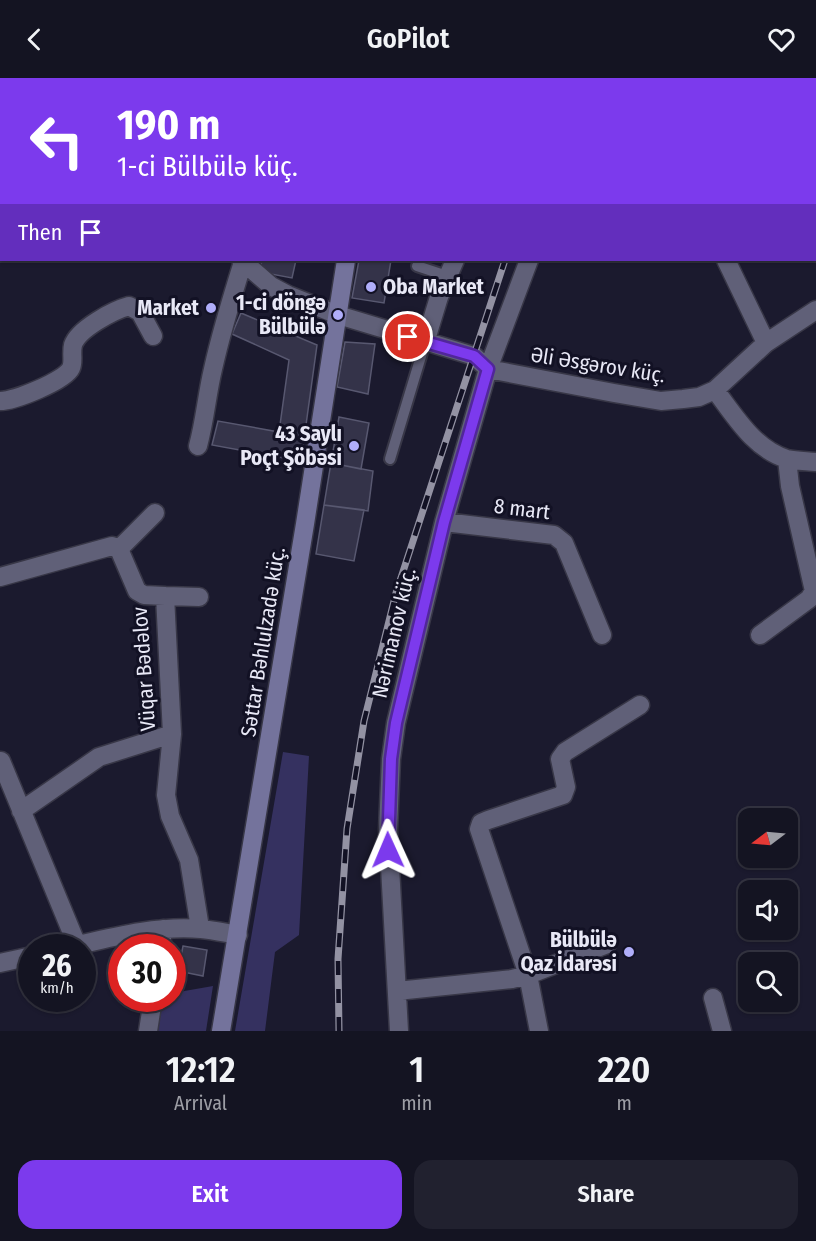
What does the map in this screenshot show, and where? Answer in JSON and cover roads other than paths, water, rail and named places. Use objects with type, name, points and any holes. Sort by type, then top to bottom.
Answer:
[{"type":"main road","name":"Səttar Bəhlulzadə küç.","points":[[221,1031],[346,261]]},
{"type":"street","points":[[198,446],[205,421],[212,372],[242,261],[271,286],[338,315],[474,356],[488,369]]},
{"type":"street","name":"Nərimanov küç.","points":[[399,1031],[388,830],[391,759],[396,723],[444,522],[488,369],[529,261]]},
{"type":"street","points":[[726,261],[766,343]]},
{"type":"street","points":[[425,343],[438,297],[451,268]]},
{"type":"street","points":[[0,400],[19,398],[65,375],[72,367],[73,343],[82,333],[116,309],[129,306],[140,312],[153,336]]},
{"type":"street","name":"Əli Əsgərov küç.","points":[[488,369],[661,400],[699,396],[715,390],[766,343],[816,310]]},
{"type":"street","points":[[715,390],[755,441],[769,451],[788,459],[816,462]]},
{"type":"street","points":[[759,635],[809,599],[814,591],[790,486],[788,459]]},
{"type":"street","points":[[0,577],[103,547],[112,546],[119,549],[155,513]]},
{"type":"street","name":"8 mart","points":[[444,522],[554,535],[560,538],[602,635]]},
{"type":"street","name":"Vüqar Bədəlov","points":[[119,549],[137,591],[144,596],[165,596],[172,734],[166,795],[170,816],[189,860],[200,928]]},
{"type":"street","points":[[165,596],[200,597]]},
{"type":"street","points":[[539,1031],[528,975],[479,829],[481,823],[563,795],[566,787],[560,759],[565,752],[640,705]]},
{"type":"street","points":[[21,811],[99,757],[172,734]]},
{"type":"street","points":[[1,761],[66,934]]},
{"type":"street","points":[[96,940],[117,935],[164,929],[200,928],[238,935]]},
{"type":"street","points":[[163,934],[164,929]]},
{"type":"street","points":[[397,990],[504,981],[528,975],[606,944]]},
{"type":"street","points":[[0,963],[18,959]]},
{"type":"street","points":[[713,998],[722,1031]]},
{"type":"street","points":[[148,1031],[151,1012]]},
{"type":"lane","points":[[417,266],[451,268]]},
{"type":"lane","points":[[390,459],[425,343]]},
{"type":"railway","points":[[339,1031],[338,959],[347,829],[364,721],[396,593],[505,261]]},
{"type":"place","name":"Oba Market","points":[[371,287]]},
{"type":"place","name":"Market","points":[[211,308]]},
{"type":"place","name":"1-ci döngə Bülbülə","points":[[338,315]]},
{"type":"place","name":"43 Saylı Poçt Şöbəsi","points":[[354,446]]},
{"type":"place","name":"Bülbülə Qaz İdarəsi","points":[[629,952]]}]
